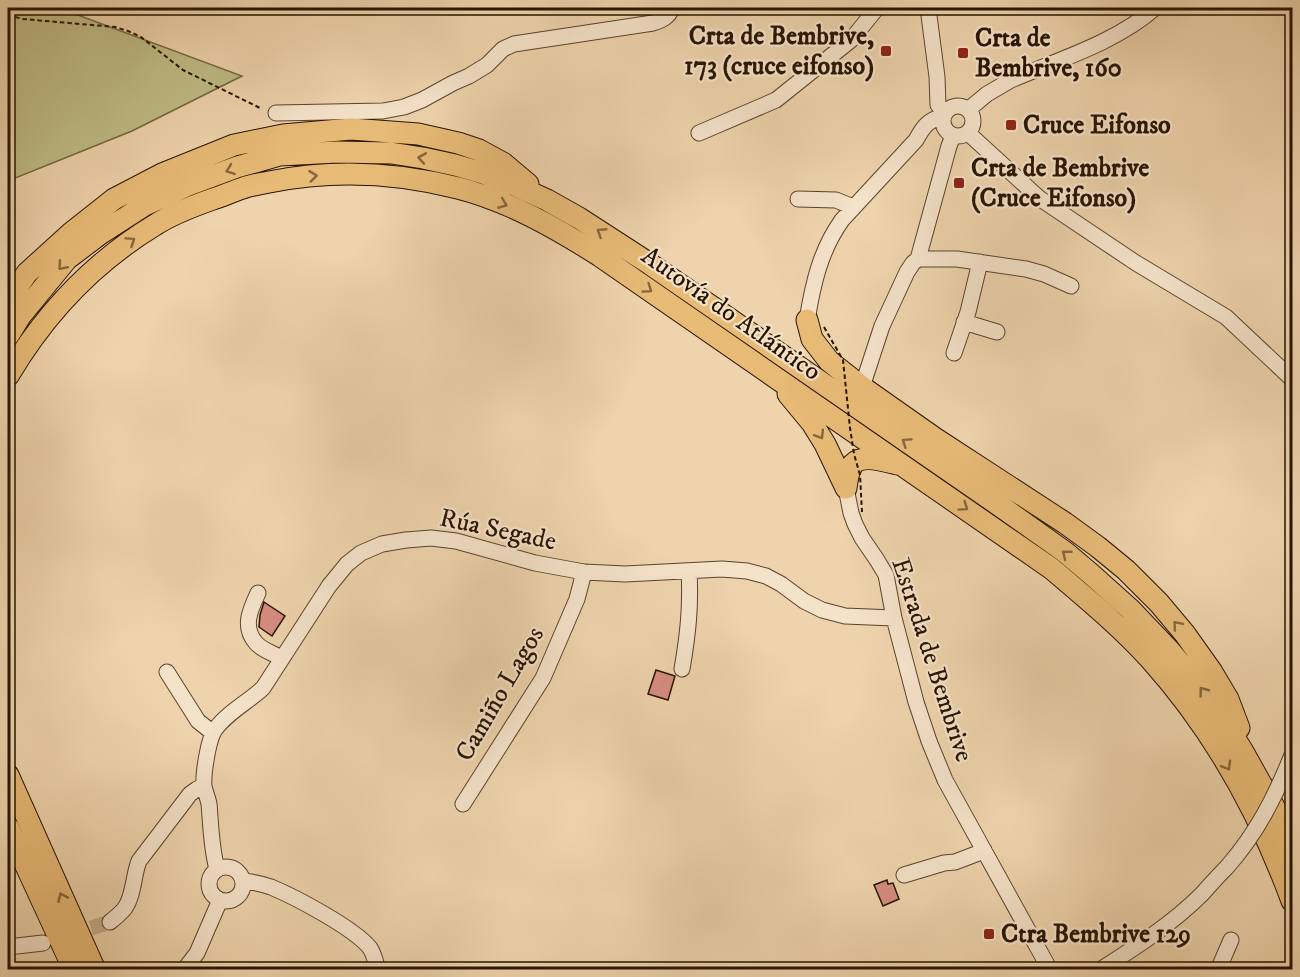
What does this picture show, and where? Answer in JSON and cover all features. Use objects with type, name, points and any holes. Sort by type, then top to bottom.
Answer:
[{"type":"highway","points":[[8,300],[27,273],[71,233],[114,199],[162,174],[234,145],[283,135],[351,129],[418,134],[458,143],[479,150],[503,163],[547,200]]},
{"type":"highway","name":"Autovía do Atlántico","points":[[8,336],[21,315],[67,260],[100,234],[145,205],[186,186],[237,167],[280,155],[391,153],[423,158],[483,173],[514,185],[579,218],[650,264],[1065,552],[1130,609],[1200,687],[1242,750],[1278,814],[1293,852]]},
{"type":"highway","name":"Autovía do Atlántico","points":[[8,376],[44,325],[82,280],[115,252],[156,224],[244,188],[286,179],[336,173],[387,175],[459,188],[510,206],[553,227],[600,256],[770,373],[1052,569],[1113,622],[1150,659],[1188,706],[1225,760],[1260,824],[1293,901]]},
{"type":"highway","points":[[815,324],[812,339],[829,361],[936,440],[1065,523],[1126,570],[1185,634],[1212,672],[1228,699],[1238,723],[1242,750]]},
{"type":"highway","points":[[770,373],[812,423],[846,488]]},
{"type":"highway","points":[[846,488],[849,473],[858,460],[881,460],[906,467]]},
{"type":"highway","points":[[8,775],[95,969]]},
{"type":"highway","points":[[8,827],[74,969]]},
{"type":"highway","points":[[8,844],[13,865],[60,969]]},
{"type":"highway","points":[[74,923],[111,969]]},
{"type":"street","points":[[276,113],[384,111],[404,107],[469,76],[487,65],[503,49],[514,44],[653,22],[663,19],[672,8]]},
{"type":"street","points":[[699,133],[776,100],[851,40],[877,8]]},
{"type":"street","points":[[928,8],[937,77],[954,111]]},
{"type":"street","points":[[815,324],[813,285],[821,257],[834,231],[853,207],[916,140],[927,124],[1011,80],[1108,39],[1143,19],[1155,8]]},
{"type":"street","points":[[916,140],[956,134],[972,128],[973,115],[954,111]]},
{"type":"street","points":[[954,111],[943,125],[1039,198],[1136,263],[1226,317],[1293,379]]},
{"type":"street","points":[[862,387],[882,326],[907,272],[918,259],[949,146],[956,134]]},
{"type":"street","points":[[798,199],[836,200],[853,207]]},
{"type":"street","points":[[918,259],[957,259],[1026,268],[1071,286]]},
{"type":"street","points":[[954,353],[968,312],[980,262]]},
{"type":"street","points":[[964,322],[997,332]]},
{"type":"street","name":"Estrada de Bembrive","points":[[846,488],[855,524],[886,575],[894,618],[916,702],[945,780],[1052,969]]},
{"type":"street","name":"Rúa Segade","points":[[213,734],[222,722],[263,688],[329,586],[347,564],[361,553],[382,544],[431,538],[456,541],[535,563],[584,572],[625,574],[722,569],[747,571],[766,576],[822,610],[845,616],[894,618]]},
{"type":"street","points":[[682,669],[689,627],[691,595],[689,571]]},
{"type":"street","name":"Camiño Lagos","points":[[463,804],[543,678],[577,599],[584,572]]},
{"type":"street","points":[[258,593],[249,610],[247,621],[250,633],[256,644],[281,658]]},
{"type":"street","points":[[167,672],[198,721],[213,734],[207,753],[204,786],[208,801],[212,852],[217,869]]},
{"type":"street","points":[[1100,969],[1139,945],[1170,922],[1201,895],[1227,867],[1243,849],[1257,827],[1293,755]]},
{"type":"street","points":[[111,922],[125,909],[139,861],[190,794],[204,786]]},
{"type":"street","points":[[904,875],[955,862],[984,850]]},
{"type":"street","points":[[224,866],[237,870],[244,881],[240,895],[234,900],[220,900],[210,892],[209,879],[212,873],[224,866]]},
{"type":"street","points":[[244,881],[270,887],[304,903],[350,931],[371,949],[378,969]]},
{"type":"street","points":[[184,969],[197,953],[220,900]]},
{"type":"street","points":[[1218,969],[1231,940]]},
{"type":"street","points":[[8,947],[43,942]]},
{"type":"street","points":[[1052,969],[1063,969]]},
{"type":"path","points":[[8,15],[23,19],[128,30],[141,37],[183,70],[259,108],[276,113]]},
{"type":"path","points":[[815,324],[843,360],[850,428],[860,475],[862,512]]},
{"type":"shaded area","points":[[8,8],[59,8],[242,76],[132,131],[8,181]]},
{"type":"building","points":[[264,602],[285,616],[272,636],[259,627]]},
{"type":"building","points":[[656,670],[675,676],[668,700],[648,694]]},
{"type":"building","points":[[887,880],[888,884],[893,883],[899,899],[883,906],[874,885]]},
{"type":"tunnel","points":[[69,935],[110,922]]},
{"type":"place","name":"Crta de Bembrive, 173 (cruce eifonso)","points":[[886,51]]},
{"type":"place","name":"Crta de Bembrive, 160","points":[[963,53]]},
{"type":"place","name":"Cruce Eifonso","points":[[1011,125]]},
{"type":"place","name":"Crta de Bembrive (Cruce Eifonso)","points":[[959,183]]},
{"type":"place","name":"Ctra Bembrive 129","points":[[989,934]]}]
